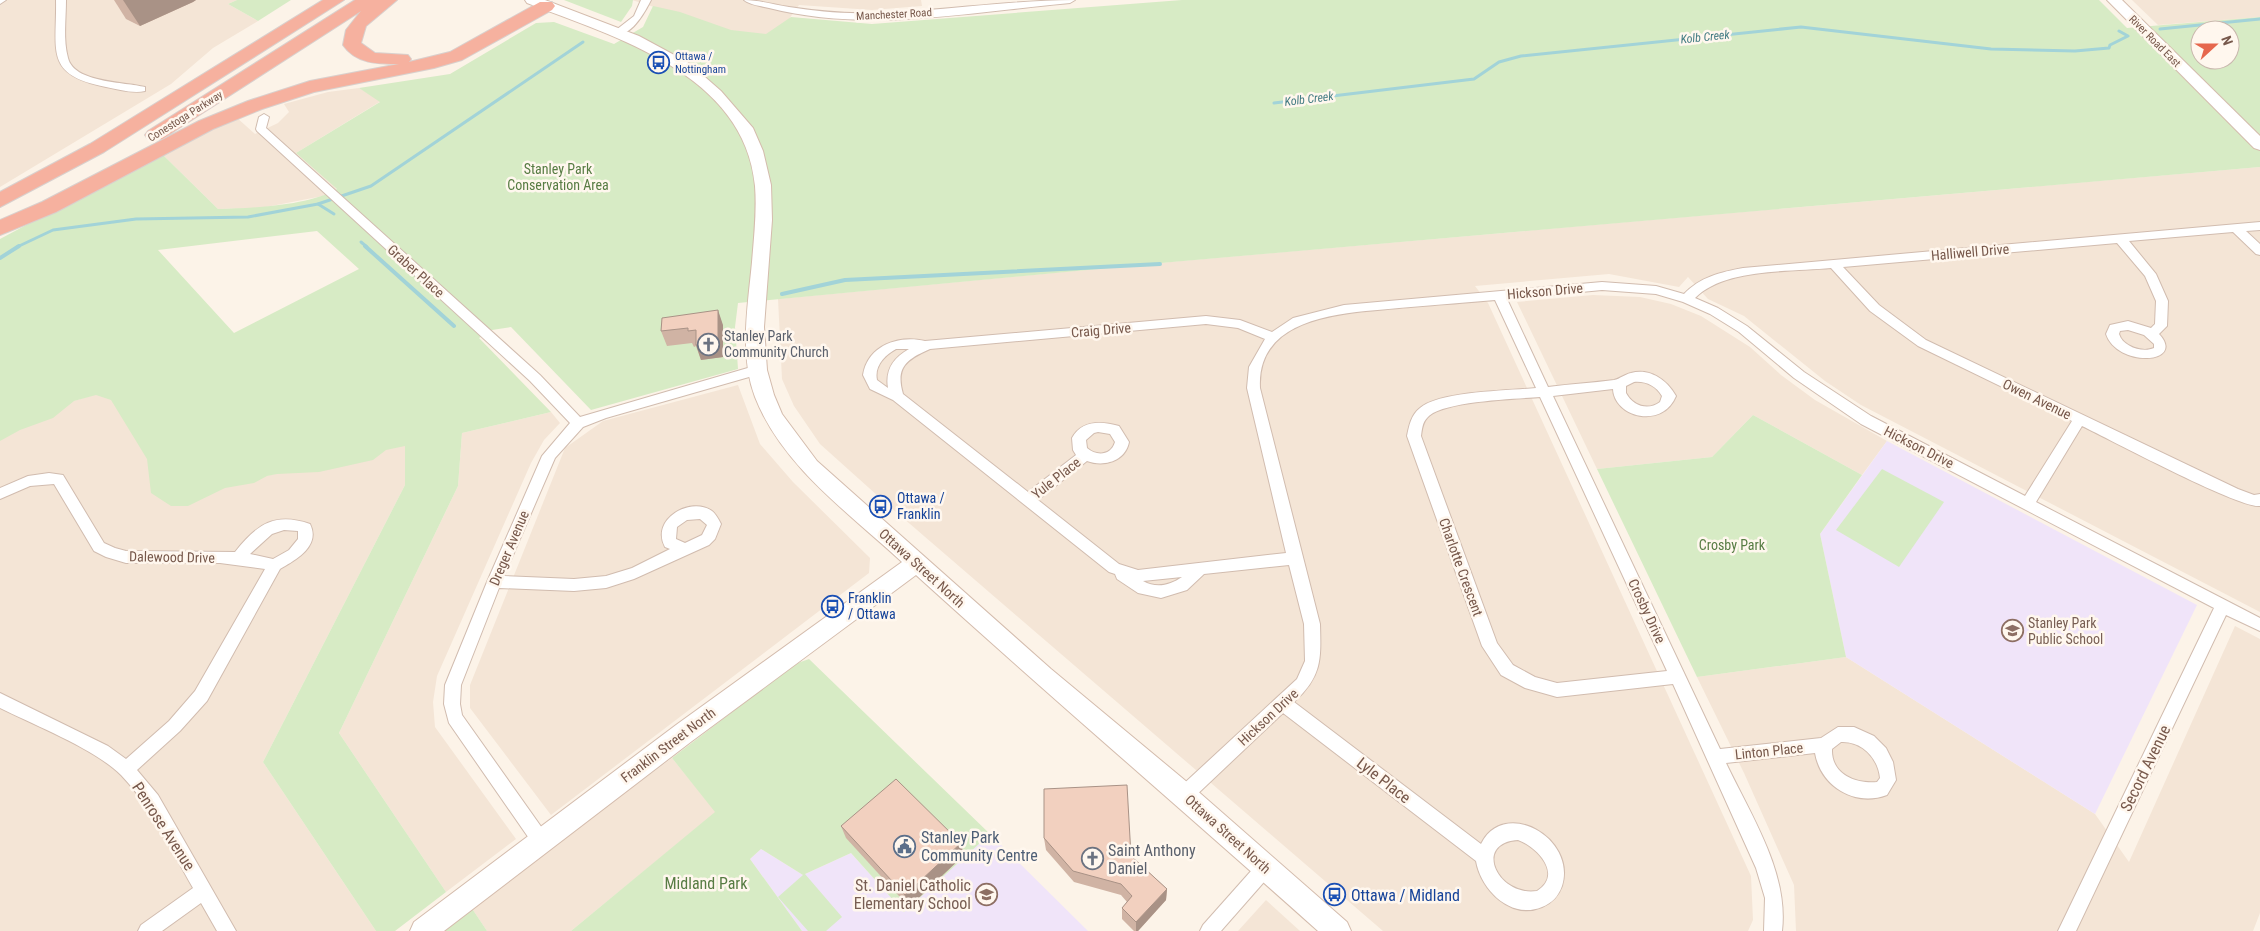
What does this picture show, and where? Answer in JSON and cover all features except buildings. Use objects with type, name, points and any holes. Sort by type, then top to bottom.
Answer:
[{"type":"highway","name":"Conestoga Parkway","points":[[0,201],[97,148],[335,0]]},
{"type":"highway","name":"Conestoga Parkway","points":[[0,227],[135,148],[367,0]]},
{"type":"highway","points":[[388,0],[365,17],[352,34],[352,45],[371,58],[405,58],[445,49],[539,3]]},
{"type":"highway","points":[[0,227],[49,207],[206,125],[238,111],[310,88],[456,56],[539,3]]},
{"type":"main road","name":"River Road East","points":[[2114,0],[2260,145]]},
{"type":"main road","name":"Ottawa Street North","points":[[539,3],[619,32],[648,45],[684,66],[716,94],[745,128],[755,151],[763,185],[764,220],[755,327],[758,370],[764,394],[774,417],[810,466],[1043,676],[1184,795],[1338,931]]},
{"type":"main road","name":"Franklin Street North","points":[[423,931],[541,841],[916,563]]},
{"type":"street","points":[[61,0],[62,54],[65,66],[76,74],[93,81],[141,89]]},
{"type":"street","points":[[619,32],[638,17],[646,0]]},
{"type":"street","name":"Manchester Road","points":[[749,0],[765,5],[810,13],[846,16],[898,15],[1070,0]]},
{"type":"street","name":"Graber Place","points":[[264,117],[261,130],[535,378],[578,423]]},
{"type":"street","name":"Halliwell Drive","points":[[1688,299],[1696,288],[1719,276],[2260,226]]},
{"type":"street","points":[[2236,228],[2260,251]]},
{"type":"street","points":[[2120,239],[2150,274],[2162,301],[2161,326],[2151,334]]},
{"type":"street","name":"Owen Avenue","points":[[1834,264],[1857,292],[1890,323],[1922,343],[2233,493],[2254,501],[2260,500]]},
{"type":"street","name":"Hickson Drive","points":[[1184,795],[1303,684],[1313,661],[1312,624],[1259,418],[1253,384],[1254,366],[1272,337],[1290,323],[1316,314],[1344,308],[1602,286],[1656,290],[1688,299],[1714,311],[1743,329],[1799,375],[1839,404],[2260,625]]},
{"type":"street","name":"Crosby Drive","points":[[1498,295],[1757,847],[1774,893],[1775,918],[1772,931]]},
{"type":"street","name":"Craig Drive","points":[[1272,337],[1240,324],[1206,320],[928,345],[894,345],[887,348],[871,366],[870,377],[873,386],[882,394],[897,396],[1027,501],[1144,590],[1157,593],[1182,586],[1198,570],[1296,558]]},
{"type":"street","name":"Craig Drive","points":[[897,396],[892,382],[894,371],[901,360],[911,352],[928,345]]},
{"type":"street","name":"Dreger Avenue","points":[[541,841],[455,718],[452,704],[453,686],[494,582],[549,456],[567,433],[578,423],[602,414],[758,370]]},
{"type":"street","name":"Charlotte Crescent","points":[[1620,384],[1443,402],[1427,408],[1416,420],[1414,436],[1490,646],[1507,670],[1531,683],[1557,690],[1678,677]]},
{"type":"street","points":[[2028,504],[2080,420]]},
{"type":"street","name":"Yule Place","points":[[1027,501],[1084,455]]},
{"type":"street","name":"Dalewood Drive","points":[[0,494],[40,477],[58,479],[99,547],[126,557],[239,558],[258,560],[275,565]]},
{"type":"street","points":[[126,769],[173,730],[201,696],[275,565],[294,554],[305,541],[305,528],[291,522],[273,526],[254,538],[239,558]]},
{"type":"street","points":[[494,582],[579,585],[612,579],[655,564],[686,549]]},
{"type":"street","name":"Secord Avenue","points":[[2067,931],[2222,605]]},
{"type":"street","name":"Penrose Avenue","points":[[0,700],[102,751],[126,769],[152,801],[226,931]]},
{"type":"street","name":"Lyle Place","points":[[1284,703],[1484,857]]},
{"type":"street","name":"Linton Place","points":[[1715,756],[1824,745]]},
{"type":"street","points":[[1506,832],[1519,832],[1532,836],[1544,844],[1552,856],[1556,868],[1556,881],[1550,892],[1541,898],[1528,901],[1515,899],[1502,892],[1492,882],[1486,870],[1484,857],[1487,846],[1495,837],[1506,832]]},
{"type":"street","points":[[1209,931],[1265,868]]},
{"type":"street","points":[[147,931],[204,891]]},
{"type":"shaded area","points":[[0,0],[237,0],[228,4],[258,21],[213,48],[171,84],[0,187]]},
{"type":"shaded area","points":[[632,0],[921,0],[922,6],[872,10],[799,5],[771,44]]},
{"type":"shaded area","points":[[2132,0],[2260,0],[2260,17],[2190,20],[2190,22],[2158,25]]},
{"type":"shaded area","points":[[359,88],[381,101],[296,153],[337,189],[323,196],[261,208],[218,209],[161,153],[236,117],[255,134],[278,123],[289,112],[284,104],[328,92]]},
{"type":"shaded area","points":[[2260,167],[2260,612],[1861,405],[1825,381],[1744,316],[1708,299],[1688,277],[1679,287],[1609,274],[1475,286],[1488,303],[1751,876],[1753,920],[1748,931],[1383,931],[888,505],[820,444],[794,406],[782,379],[778,299],[1181,261]]},
{"type":"shaded area","points":[[1593,295],[1640,297],[1671,304],[1701,316],[1750,347],[1781,375],[1815,400],[1887,441],[1862,475],[1753,415],[1712,457],[1597,469],[1517,302]]},
{"type":"shaded area","points":[[738,385],[760,444],[793,482],[870,558],[869,573],[551,815],[470,708],[470,685],[565,448],[603,421]]},
{"type":"shaded area","points":[[107,391],[175,496],[405,445],[405,485],[263,762],[376,931],[0,931],[0,423]]},
{"type":"shaded area","points":[[551,412],[560,423],[544,440],[531,463],[437,676],[433,702],[435,727],[516,839],[446,892],[339,733],[458,486],[462,433]]},
{"type":"shaded area","name":"Stanley Park Public School","points":[[1887,441],[2197,605],[2095,814],[1846,657],[1820,534]]},
{"type":"shaded area","points":[[2235,626],[2260,639],[2260,913],[2253,931],[1796,931],[1794,885],[1744,773],[1697,677],[1846,657],[2095,814],[2129,862]]},
{"type":"shaded area","points":[[672,758],[716,812],[571,931],[487,931],[471,907]]},
{"type":"shaded area","name":"St. Daniel Catholic Elementary School","points":[[990,834],[1088,931],[802,931],[750,859],[761,849],[803,875],[851,853],[904,912]]},
{"type":"shaded area","points":[[1266,900],[1300,931],[1238,931]]},
{"type":"green space","points":[[237,0],[291,0],[258,21],[228,4]]},
{"type":"green space","points":[[564,0],[633,0],[632,6],[621,22]]},
{"type":"green space","name":"Stanley Park Conservation Area","points":[[1182,0],[2099,0],[2127,28],[2190,23],[2190,70],[2240,70],[2240,20],[2224,20],[2260,17],[2260,167],[1172,262],[738,303],[735,327],[738,369],[591,410],[511,327],[492,330],[479,338],[551,412],[462,433],[458,486],[339,733],[446,892],[395,931],[376,931],[263,762],[405,485],[405,446],[386,450],[373,460],[319,472],[267,476],[254,483],[225,488],[188,506],[171,506],[151,493],[147,459],[111,400],[96,395],[74,401],[53,418],[20,430],[0,441],[0,239],[161,153],[218,209],[296,203],[325,195],[337,189],[296,153],[380,102],[359,88],[450,74],[536,23],[554,22],[614,44],[643,27],[653,6],[680,12],[731,30],[766,34],[791,17],[872,24]],"holes":[[[317,231],[359,269],[234,333],[158,250]]]},
{"type":"green space","name":"Crosby Park","points":[[1753,415],[1862,475],[1820,534],[1846,657],[1697,677],[1597,469],[1712,457]]},
{"type":"green space","points":[[1882,469],[1944,502],[1899,567],[1836,530]]},
{"type":"green space","name":"Midland Park","points":[[809,659],[990,834],[904,912],[851,853],[805,874],[842,917],[826,931],[808,931],[778,897],[803,875],[761,849],[750,859],[802,931],[571,931],[715,812],[672,758],[795,664]]},
{"type":"green space","points":[[471,907],[487,931],[442,931]]},
{"type":"waterway","name":"Kolb Creek","points":[[2160,29],[2260,19]]},
{"type":"waterway","name":"Kolb Creek","points":[[1274,103],[1474,79],[1499,62],[1521,56],[1801,27],[1991,49],[2075,51],[2109,48],[2110,45],[2128,36],[2119,31]]},
{"type":"waterway","points":[[318,204],[371,186],[583,42]]},
{"type":"waterway","points":[[19,246],[53,230],[136,219],[248,217],[318,204]]},
{"type":"waterway","points":[[318,204],[334,214]]},
{"type":"waterway","points":[[361,242],[367,247]]},
{"type":"waterway","points":[[0,258],[19,246]]},
{"type":"waterway","points":[[365,246],[454,326]]},
{"type":"waterway","points":[[782,294],[845,280],[1160,264]]},
{"type":"place","name":"Ottawa / Nottingham","points":[[659,62]]},
{"type":"place","name":"Stanley Park Community Church","points":[[708,344]]},
{"type":"place","name":"Ottawa / Franklin","points":[[881,506]]},
{"type":"place","name":"Franklin / Ottawa","points":[[832,606]]},
{"type":"place","name":"Stanley Park Public School","points":[[2012,631]]},
{"type":"place","name":"Stanley Park Community Centre","points":[[905,846]]},
{"type":"place","name":"Saint Anthony Daniel","points":[[1092,859]]},
{"type":"place","name":"St. Daniel Catholic Elementary School","points":[[987,894]]},
{"type":"place","name":"Ottawa / Midland","points":[[1335,895]]}]
